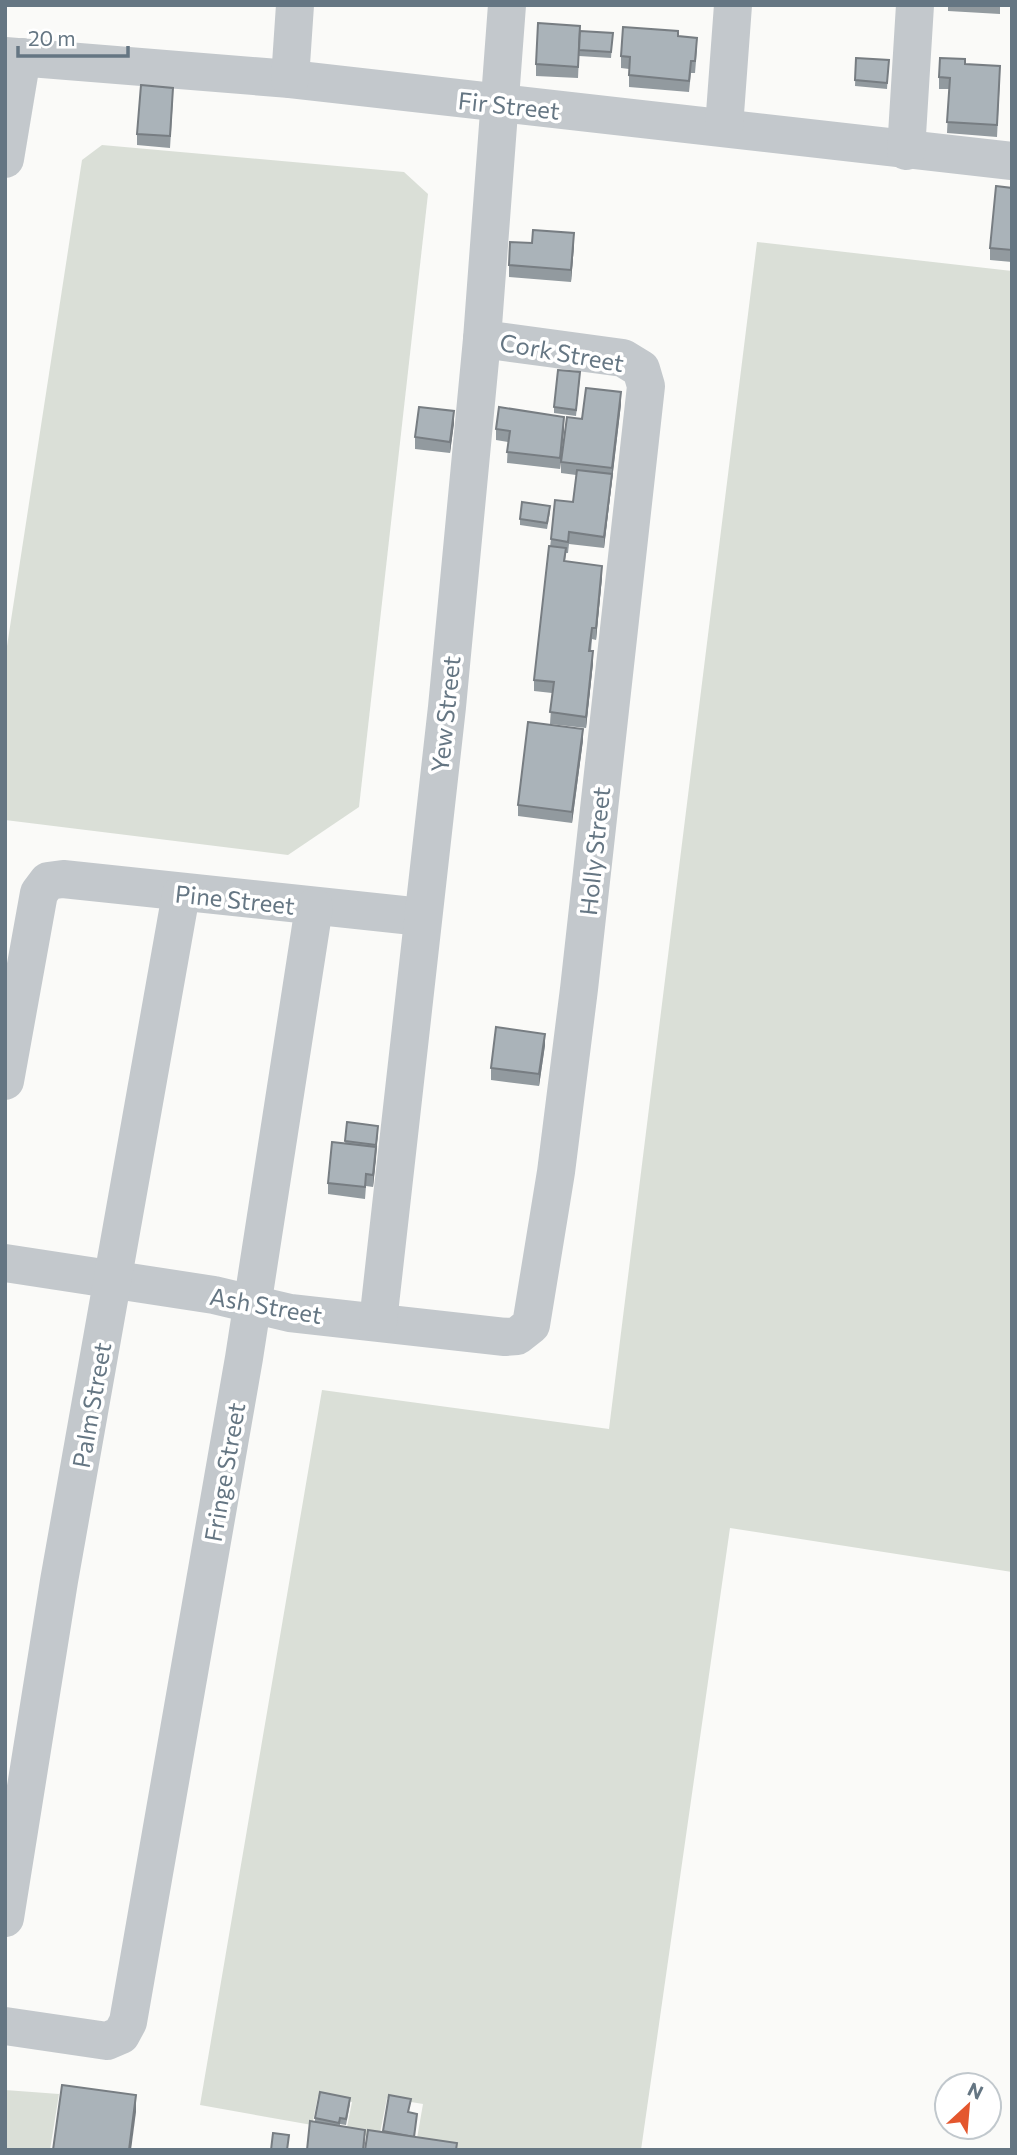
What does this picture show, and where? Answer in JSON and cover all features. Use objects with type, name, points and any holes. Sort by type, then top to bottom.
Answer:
[{"type":"street","points":[[290,79],[295,5]]},
{"type":"street","name":"Yew Street","points":[[378,1322],[447,706],[482,339],[507,5]]},
{"type":"street","points":[[723,127],[733,5]]},
{"type":"street","points":[[906,151],[915,5]]},
{"type":"street","points":[[5,159],[13,57]]},
{"type":"street","name":"Fir Street","points":[[13,57],[290,79],[1012,161]]},
{"type":"street","name":"Cork Street","points":[[482,339],[623,358],[641,369]]},
{"type":"street","name":"Holly Street","points":[[527,1331],[535,1314],[579,989],[646,386],[641,369]]},
{"type":"street","name":"Pine Street","points":[[5,1081],[39,893],[48,881],[63,878],[181,894],[422,917]]},
{"type":"street","name":"Palm Street","points":[[5,1918],[60,1581],[181,894]]},
{"type":"street","name":"Fringe Street","points":[[5,2026],[107,2041],[121,2035],[128,2022],[252,1303],[314,907]]},
{"type":"street","name":"Ash Street","points":[[5,1263],[252,1303],[290,1312],[505,1337],[527,1331]]},
{"type":"shaded area","points":[[102,145],[404,172],[428,194],[359,807],[288,855],[5,820],[5,659],[82,160]]},
{"type":"shaded area","points":[[757,242],[1012,271],[1012,1572],[730,1528],[641,2150],[447,2150],[416,2144],[423,2104],[387,2098],[379,2138],[346,2132],[352,2102],[318,2096],[312,2125],[200,2105],[322,1390],[609,1429]]},
{"type":"shaded area","points":[[5,2090],[59,2094],[50,2150],[5,2150]]},
{"type":"building","points":[[538,23],[580,26],[578,67],[536,64]]},
{"type":"building","points":[[623,27],[678,31],[678,36],[697,38],[695,61],[691,61],[689,81],[629,75],[630,57],[621,56]]},
{"type":"building","points":[[580,31],[613,33],[611,52],[579,50]]},
{"type":"building","points":[[856,58],[889,60],[887,83],[855,80]]},
{"type":"building","points":[[940,58],[965,59],[965,64],[1000,66],[997,125],[947,122],[950,78],[939,77]]},
{"type":"building","points":[[141,85],[173,88],[170,136],[137,134]]},
{"type":"building","points":[[996,186],[1012,188],[1012,250],[990,248]]},
{"type":"building","points":[[533,230],[574,233],[571,270],[509,265],[510,242],[532,243]]},
{"type":"building","points":[[558,370],[580,372],[576,410],[554,407]]},
{"type":"building","points":[[586,388],[621,392],[612,468],[561,462],[567,417],[582,419]]},
{"type":"building","points":[[419,407],[454,411],[450,442],[415,437]]},
{"type":"building","points":[[499,407],[564,417],[560,458],[507,452],[510,431],[496,429]]},
{"type":"building","points":[[577,470],[612,474],[604,537],[569,532],[568,542],[551,539],[555,500],[573,502]]},
{"type":"building","points":[[522,502],[550,506],[547,523],[520,519]]},
{"type":"building","points":[[549,546],[566,548],[564,561],[602,566],[596,628],[592,628],[589,651],[593,651],[586,717],[550,712],[554,682],[534,680]]},
{"type":"building","points":[[528,722],[583,729],[572,812],[518,805]]},
{"type":"building","points":[[496,1027],[545,1034],[539,1074],[491,1068]]},
{"type":"building","points":[[347,1122],[378,1126],[376,1145],[345,1141]]},
{"type":"building","points":[[332,1142],[376,1147],[373,1175],[366,1174],[365,1187],[328,1183]]},
{"type":"building","points":[[62,2085],[136,2095],[129,2150],[53,2150]]},
{"type":"building","points":[[320,2092],[350,2098],[346,2119],[340,2118],[339,2123],[315,2118]]},
{"type":"building","points":[[389,2095],[411,2099],[408,2112],[417,2114],[414,2137],[383,2131]]},
{"type":"building","points":[[310,2121],[365,2130],[363,2150],[307,2150]]},
{"type":"building","points":[[368,2130],[457,2143],[456,2150],[365,2150]]},
{"type":"building","points":[[273,2133],[289,2135],[287,2150],[271,2150]]}]
